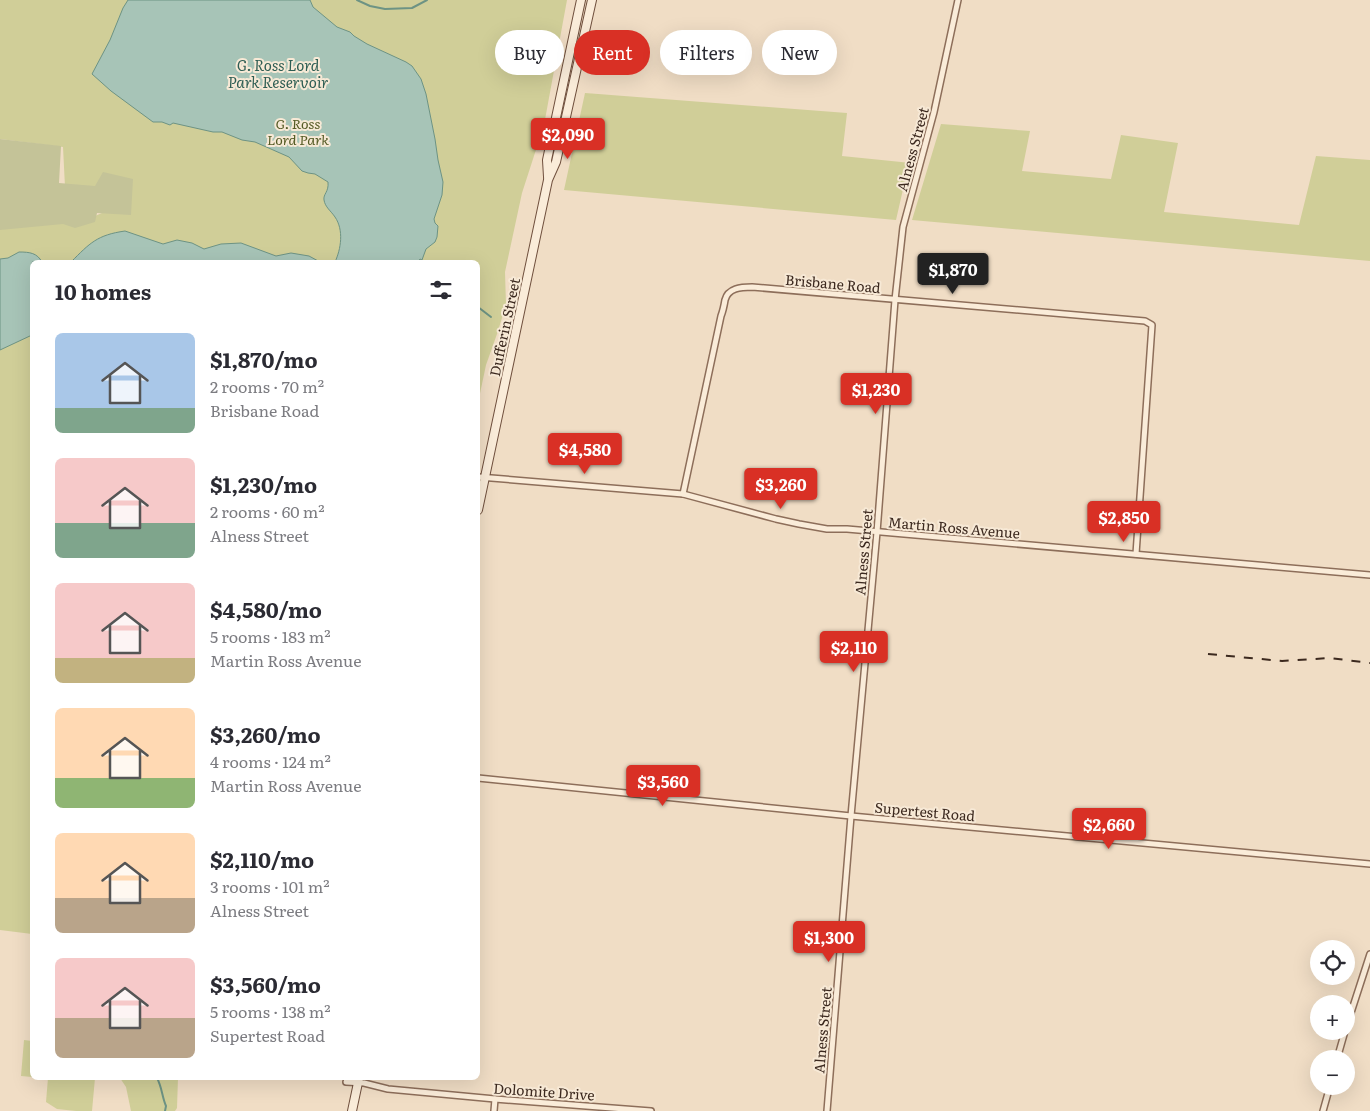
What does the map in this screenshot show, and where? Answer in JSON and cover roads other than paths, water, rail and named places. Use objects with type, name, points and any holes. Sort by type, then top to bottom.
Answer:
[{"type":"main road","name":"Dufferin Street","points":[[548,180],[547,160],[581,0]]},
{"type":"main road","name":"Dufferin Street","points":[[480,494],[482,477],[548,180],[556,162],[592,0]]},
{"type":"main road","points":[[352,1111],[358,1080]]},
{"type":"street","name":"Alness Street","points":[[827,1111],[850,816],[903,227],[935,105],[958,0]]},
{"type":"street","name":"Brisbane Road","points":[[683,494],[721,316],[726,297],[731,291],[743,287],[752,287],[821,292],[1144,321],[1152,326],[1136,554]]},
{"type":"street","name":"Martin Ross Avenue","points":[[482,477],[683,494],[776,519],[827,529],[847,529],[1370,575]]},
{"type":"street","name":"Supertest Road","points":[[480,778],[850,816],[1370,864]]},
{"type":"street","points":[[1355,1002],[1370,954]]},
{"type":"street","name":"Dolomite Drive","points":[[346,1082],[358,1080],[388,1088],[495,1099],[651,1111]]},
{"type":"street","points":[[1324,1111],[1328,1095]]},
{"type":"street","points":[[494,1111],[495,1099]]},
{"type":"water","name":"G. Ross Lord Park Reservoir","points":[[128,0],[310,0],[313,7],[337,27],[350,32],[367,44],[412,66],[421,79],[426,94],[443,182],[442,195],[434,219],[438,226],[437,237],[435,242],[426,249],[422,260],[336,260],[341,234],[338,222],[327,207],[324,198],[328,182],[315,174],[302,171],[289,157],[255,142],[242,140],[222,132],[213,132],[173,123],[170,125],[162,122],[153,122],[111,91],[92,74],[110,40]]},
{"type":"water","points":[[125,231],[163,244],[177,240],[192,243],[204,249],[221,244],[241,243],[276,256],[291,253],[309,256],[316,260],[73,260],[95,241]]},
{"type":"water","points":[[19,252],[27,252],[40,260],[30,260],[30,336],[0,350],[0,259],[8,258]]},
{"type":"waterway","points":[[357,0],[370,6],[385,9],[412,8],[427,0]]},
{"type":"waterway","points":[[480,309],[491,317]]},
{"type":"waterway","points":[[158,1080],[166,1106],[165,1111]]},
{"type":"railway","points":[[1208,654],[1282,661],[1330,658],[1370,663]]},
{"type":"park label","name":"G. Ross Lord Park","points":[[298,132]]}]
